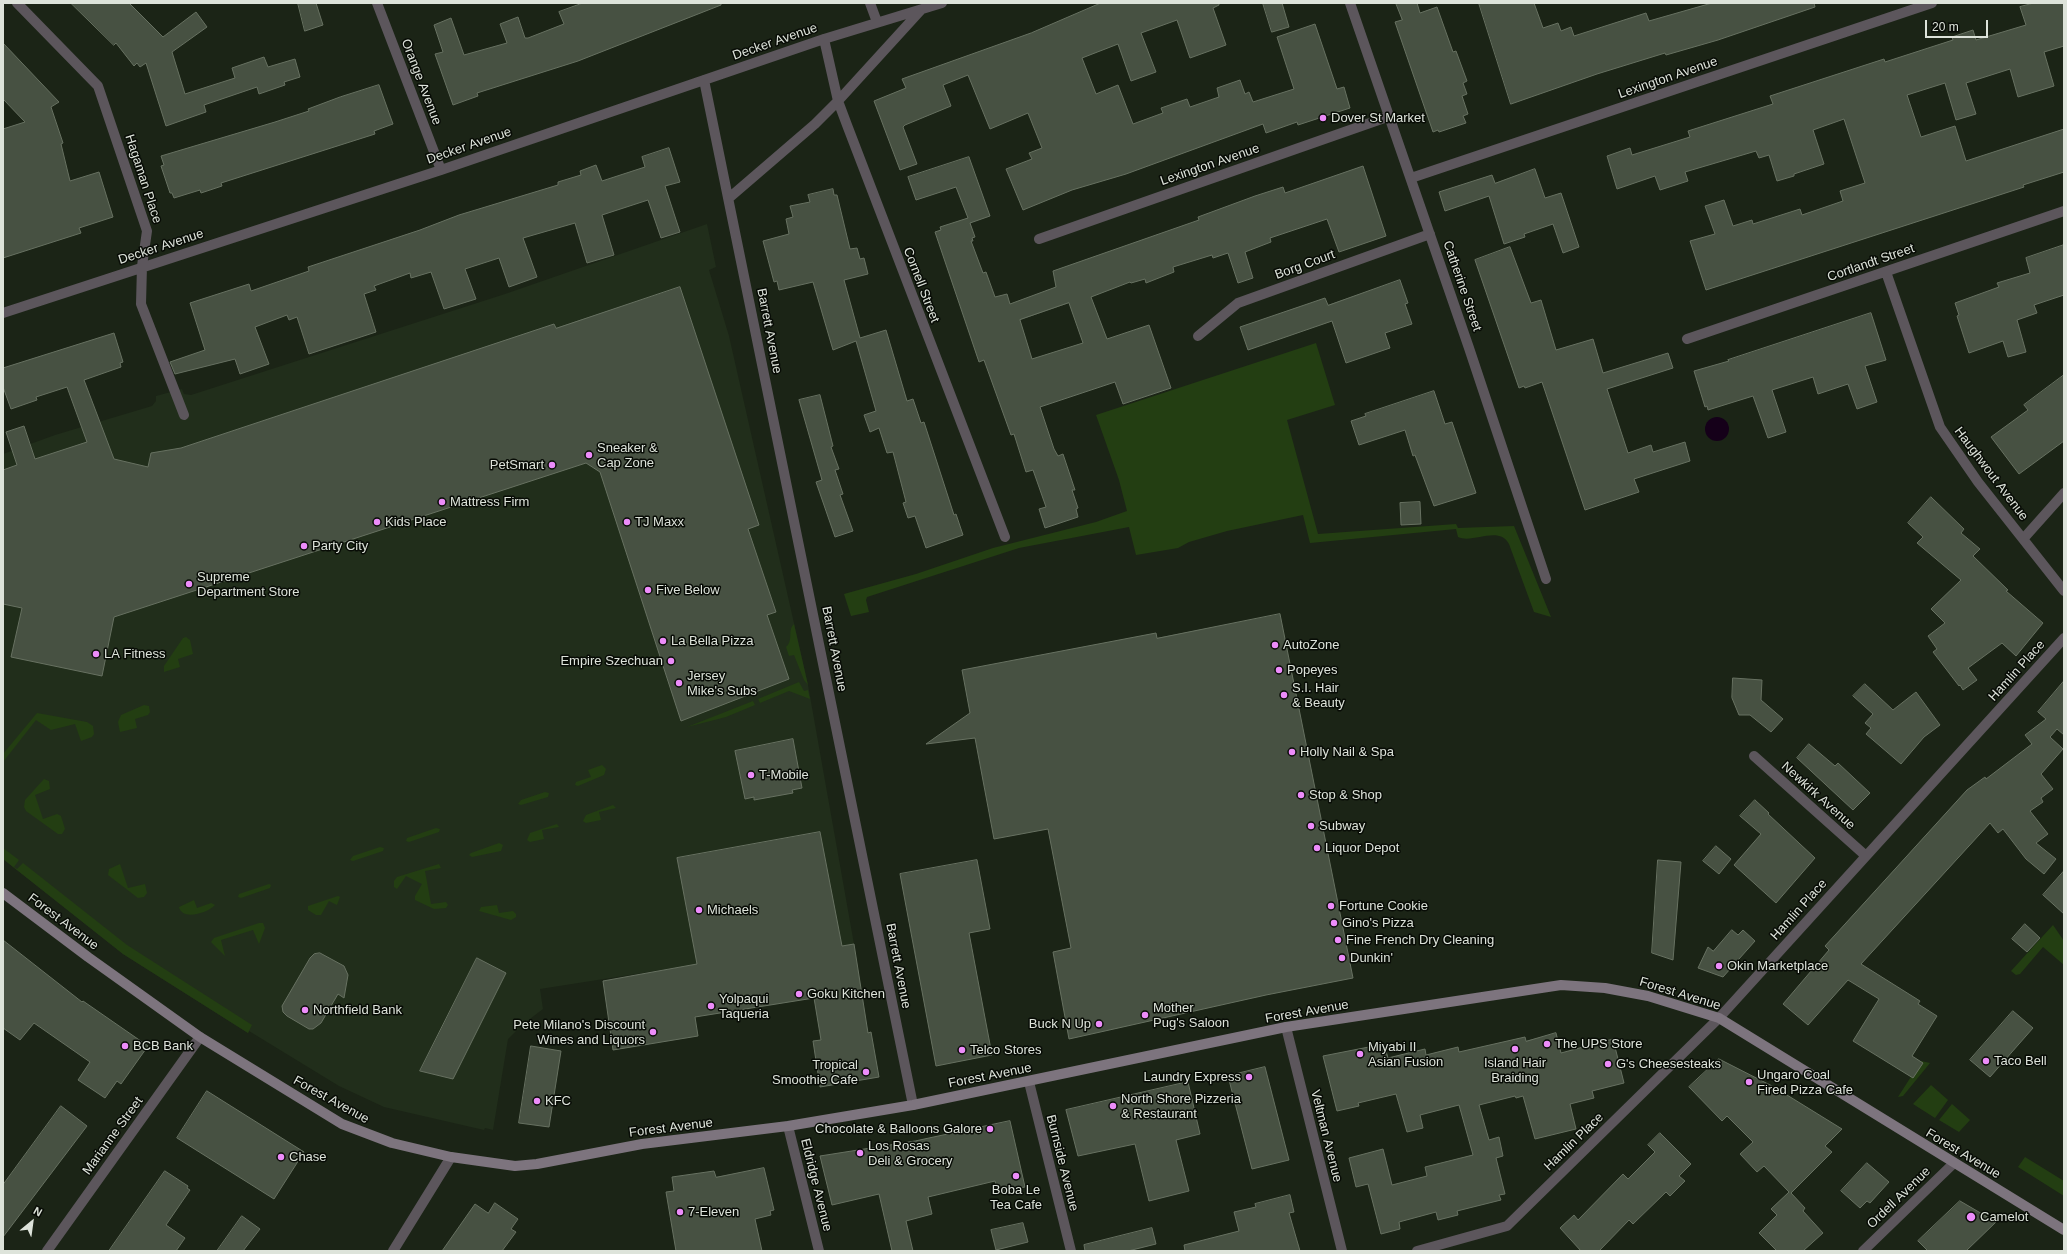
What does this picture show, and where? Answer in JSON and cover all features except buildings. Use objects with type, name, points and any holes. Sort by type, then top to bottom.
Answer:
[{"type":"main road","name":"Forest Avenue","points":[[3,893],[88,958],[200,1037],[354,1130],[392,1143],[451,1157],[515,1166],[537,1164],[642,1144],[788,1126],[913,1105],[1029,1082],[1286,1027],[1561,985],[1605,988],[1648,996],[1719,1018],[2064,1230]]},
{"type":"street","name":"Hagaman Place","points":[[17,3],[98,86],[147,231],[142,266],[141,304],[184,415]]},
{"type":"street","name":"Orange Avenue","points":[[377,3],[441,170]]},
{"type":"street","points":[[870,3],[877,22]]},
{"type":"street","name":"Decker Avenue","points":[[3,313],[142,266],[441,170],[824,39],[942,3]]},
{"type":"street","name":"Catherine Street","points":[[1350,3],[1390,116],[1546,579]]},
{"type":"street","name":"Lexington Avenue","points":[[1411,178],[1932,3]]},
{"type":"street","points":[[728,198],[838,101],[921,10]]},
{"type":"street","name":"Cornell Street","points":[[824,39],[838,101],[932,350],[1005,537]]},
{"type":"street","name":"Barrett Avenue","points":[[704,80],[913,1105]]},
{"type":"street","name":"Lexington Avenue","points":[[1039,239],[1390,116]]},
{"type":"street","name":"Cortlandt Street","points":[[1687,339],[2064,211]]},
{"type":"street","name":"Borg Court","points":[[1198,336],[1238,303],[1430,234]]},
{"type":"street","name":"Haughwout Avenue","points":[[1886,272],[1940,426],[1978,482],[2024,538],[2064,591]]},
{"type":"street","points":[[2024,538],[2064,493]]},
{"type":"street","name":"Hamlin Place","points":[[1417,1251],[1507,1226],[1719,1018],[2064,638]]},
{"type":"street","name":"Newkirk Avenue","points":[[1754,756],[1866,856]]},
{"type":"street","name":"Veltman Avenue","points":[[1286,1027],[1342,1251]]},
{"type":"street","name":"Marianne Street","points":[[48,1251],[200,1037]]},
{"type":"street","name":"Burnside Avenue","points":[[1029,1082],[1071,1251]]},
{"type":"street","name":"Eldridge Avenue","points":[[788,1126],[819,1251]]},
{"type":"street","points":[[393,1251],[451,1157]]},
{"type":"street","name":"Ordell Avenue","points":[[1863,1251],[1954,1163]]},
{"type":"shaded area","points":[[707,224],[716,267],[709,270],[729,336],[808,685],[854,944],[698,969],[687,966],[540,989],[543,1009],[522,1025],[508,1039],[493,1130],[485,1128],[484,1130],[384,1107],[339,1086],[249,1031],[248,1033],[123,954],[3,859],[3,454],[55,435],[152,406],[156,401],[156,396],[182,389],[184,394],[191,395],[505,294]]},
{"type":"shaded area","points":[[1717,417],[1722,418],[1728,424],[1728,434],[1722,440],[1717,441],[1712,440],[1706,434],[1705,429],[1706,424],[1712,418]]},
{"type":"green space","points":[[1316,343],[1335,405],[1287,420],[1318,534],[1456,524],[1458,528],[1514,526],[1551,617],[1534,612],[1509,544],[1505,539],[1499,536],[1492,535],[1464,539],[1458,537],[1456,529],[1310,543],[1303,515],[1227,531],[1189,542],[1178,548],[1136,555],[1129,527],[1019,548],[867,597],[866,600],[869,612],[851,616],[844,594],[916,574],[993,548],[1096,522],[1127,511],[1119,480],[1096,415]]},
{"type":"green space","points":[[794,624],[808,685],[804,680],[794,655],[789,656],[786,647],[790,641],[791,629]]},
{"type":"green space","points":[[186,637],[190,640],[193,654],[178,659],[180,667],[164,672],[164,666],[183,638]]},
{"type":"green space","points":[[799,682],[804,691],[808,690],[810,699],[789,691],[760,703],[758,699]]},
{"type":"green space","points":[[753,701],[755,705],[726,717],[687,727]]},
{"type":"green space","points":[[144,705],[149,706],[150,712],[148,715],[135,719],[137,728],[120,732],[118,722],[121,715]]},
{"type":"green space","points":[[37,713],[87,722],[93,726],[94,734],[92,737],[81,741],[75,724],[51,730],[36,720],[3,762],[3,754]]},
{"type":"green space","points":[[602,765],[606,769],[604,775],[578,786],[575,785],[576,782],[591,777],[588,770]]},
{"type":"green space","points":[[44,779],[49,781],[50,789],[35,795],[43,819],[57,814],[61,816],[65,829],[62,834],[58,834],[26,811],[24,807],[25,800]]},
{"type":"green space","points":[[545,792],[549,793],[548,797],[521,805],[518,804],[521,800]]},
{"type":"green space","points":[[613,805],[616,808],[599,812],[601,820],[586,823],[583,821],[586,815]]},
{"type":"green space","points":[[557,824],[559,827],[542,830],[544,839],[530,842],[527,840],[530,833]]},
{"type":"green space","points":[[436,828],[440,829],[439,832],[409,842],[406,841],[407,838]]},
{"type":"green space","points":[[499,843],[503,845],[501,851],[472,857],[469,855],[471,853]]},
{"type":"green space","points":[[380,847],[384,848],[383,851],[353,861],[350,860],[353,856]]},
{"type":"green space","points":[[3,848],[19,860],[14,867],[17,869],[23,863],[127,945],[252,1025],[248,1033],[123,954],[3,859]]},
{"type":"green space","points":[[120,864],[128,888],[145,884],[147,893],[144,897],[138,898],[108,875],[109,869]]},
{"type":"green space","points":[[439,864],[441,868],[425,871],[431,904],[446,902],[448,905],[446,908],[434,909],[415,900],[415,896],[422,884],[406,876],[397,889],[394,887],[394,881],[397,877]]},
{"type":"green space","points":[[269,884],[271,885],[270,888],[241,898],[238,897],[239,894]]},
{"type":"green space","points":[[338,896],[340,897],[337,905],[329,901],[321,915],[316,915],[308,910],[308,906]]},
{"type":"green space","points":[[194,900],[197,908],[211,903],[215,905],[207,911],[196,914],[185,914],[181,911],[179,907]]},
{"type":"green space","points":[[497,905],[499,913],[513,911],[516,914],[516,917],[511,920],[479,911],[481,907]]},
{"type":"green space","points":[[263,923],[265,928],[259,944],[253,930],[221,940],[225,956],[211,942],[214,938]]},
{"type":"green space","points":[[2053,925],[2064,941],[2064,965],[2043,947],[2020,974],[2016,975],[2011,971]]},
{"type":"green space","points":[[1921,1061],[1930,1063],[1903,1096],[1898,1097]]},
{"type":"green space","points":[[1931,1085],[1948,1100],[1935,1118],[1913,1104]]},
{"type":"green space","points":[[1952,1104],[1970,1120],[1959,1132],[1939,1120]]},
{"type":"green space","points":[[2025,1157],[2064,1181],[2064,1196],[2018,1167]]},
{"type":"place","name":"Dover St Market","points":[[1323,118]]},
{"type":"place","name":"Sneaker & Cap Zone","points":[[589,455]]},
{"type":"place","name":"PetSmart","points":[[552,465]]},
{"type":"place","name":"Mattress Firm","points":[[442,502]]},
{"type":"place","name":"Kids Place","points":[[377,522]]},
{"type":"place","name":"TJ Maxx","points":[[627,522]]},
{"type":"place","name":"Party City","points":[[304,546]]},
{"type":"place","name":"Supreme Department Store","points":[[189,584]]},
{"type":"place","name":"Five Below","points":[[648,590]]},
{"type":"place","name":"La Bella Pizza","points":[[663,641]]},
{"type":"place","name":"AutoZone","points":[[1275,645]]},
{"type":"place","name":"LA Fitness","points":[[96,654]]},
{"type":"place","name":"Empire Szechuan","points":[[671,661]]},
{"type":"place","name":"Popeyes","points":[[1279,670]]},
{"type":"place","name":"Jersey Mike's Subs","points":[[679,683]]},
{"type":"place","name":"S.I. Hair & Beauty","points":[[1284,695]]},
{"type":"place","name":"Holly Nail & Spa","points":[[1292,752]]},
{"type":"place","name":"T-Mobile","points":[[751,775]]},
{"type":"place","name":"Stop & Shop","points":[[1301,795]]},
{"type":"place","name":"Subway","points":[[1311,826]]},
{"type":"place","name":"Liquor Depot","points":[[1317,848]]},
{"type":"place","name":"Fortune Cookie","points":[[1331,906]]},
{"type":"place","name":"Michaels","points":[[699,910]]},
{"type":"place","name":"Gino's Pizza","points":[[1334,923]]},
{"type":"place","name":"Fine French Dry Cleaning","points":[[1338,940]]},
{"type":"place","name":"Dunkin'","points":[[1342,958]]},
{"type":"place","name":"Okin Marketplace","points":[[1719,966]]},
{"type":"place","name":"Goku Kitchen","points":[[799,994]]},
{"type":"place","name":"Yolpaqui Taqueria","points":[[711,1006]]},
{"type":"place","name":"Northfield Bank","points":[[305,1010]]},
{"type":"place","name":"Mother Pug's Saloon","points":[[1145,1015]]},
{"type":"place","name":"Buck N Up","points":[[1099,1024]]},
{"type":"place","name":"Pete Milano's Discount Wines and Liquors","points":[[653,1032]]},
{"type":"place","name":"The UPS Store","points":[[1547,1044]]},
{"type":"place","name":"BCB Bank","points":[[125,1046]]},
{"type":"place","name":"Island Hair Braiding","points":[[1515,1049]]},
{"type":"place","name":"Telco Stores","points":[[962,1050]]},
{"type":"place","name":"Miyabi II Asian Fusion","points":[[1360,1054]]},
{"type":"place","name":"Taco Bell","points":[[1986,1061]]},
{"type":"place","name":"G's Cheesesteaks","points":[[1608,1064]]},
{"type":"place","name":"Tropical Smoothie Cafe","points":[[866,1072]]},
{"type":"place","name":"Laundry Express","points":[[1249,1077]]},
{"type":"place","name":"Ungaro Coal Fired Pizza Cafe","points":[[1749,1082]]},
{"type":"place","name":"KFC","points":[[537,1101]]},
{"type":"place","name":"North Shore Pizzeria & Restaurant","points":[[1113,1106]]},
{"type":"place","name":"Chocolate & Balloons Galore","points":[[990,1129]]},
{"type":"place","name":"Los Rosas Deli & Grocery","points":[[860,1153]]},
{"type":"place","name":"Chase","points":[[281,1157]]},
{"type":"place","name":"Boba Le Tea Cafe","points":[[1016,1176]]},
{"type":"place","name":"7-Eleven","points":[[680,1212]]},
{"type":"place","name":"Camelot","points":[[1971,1217]]}]
